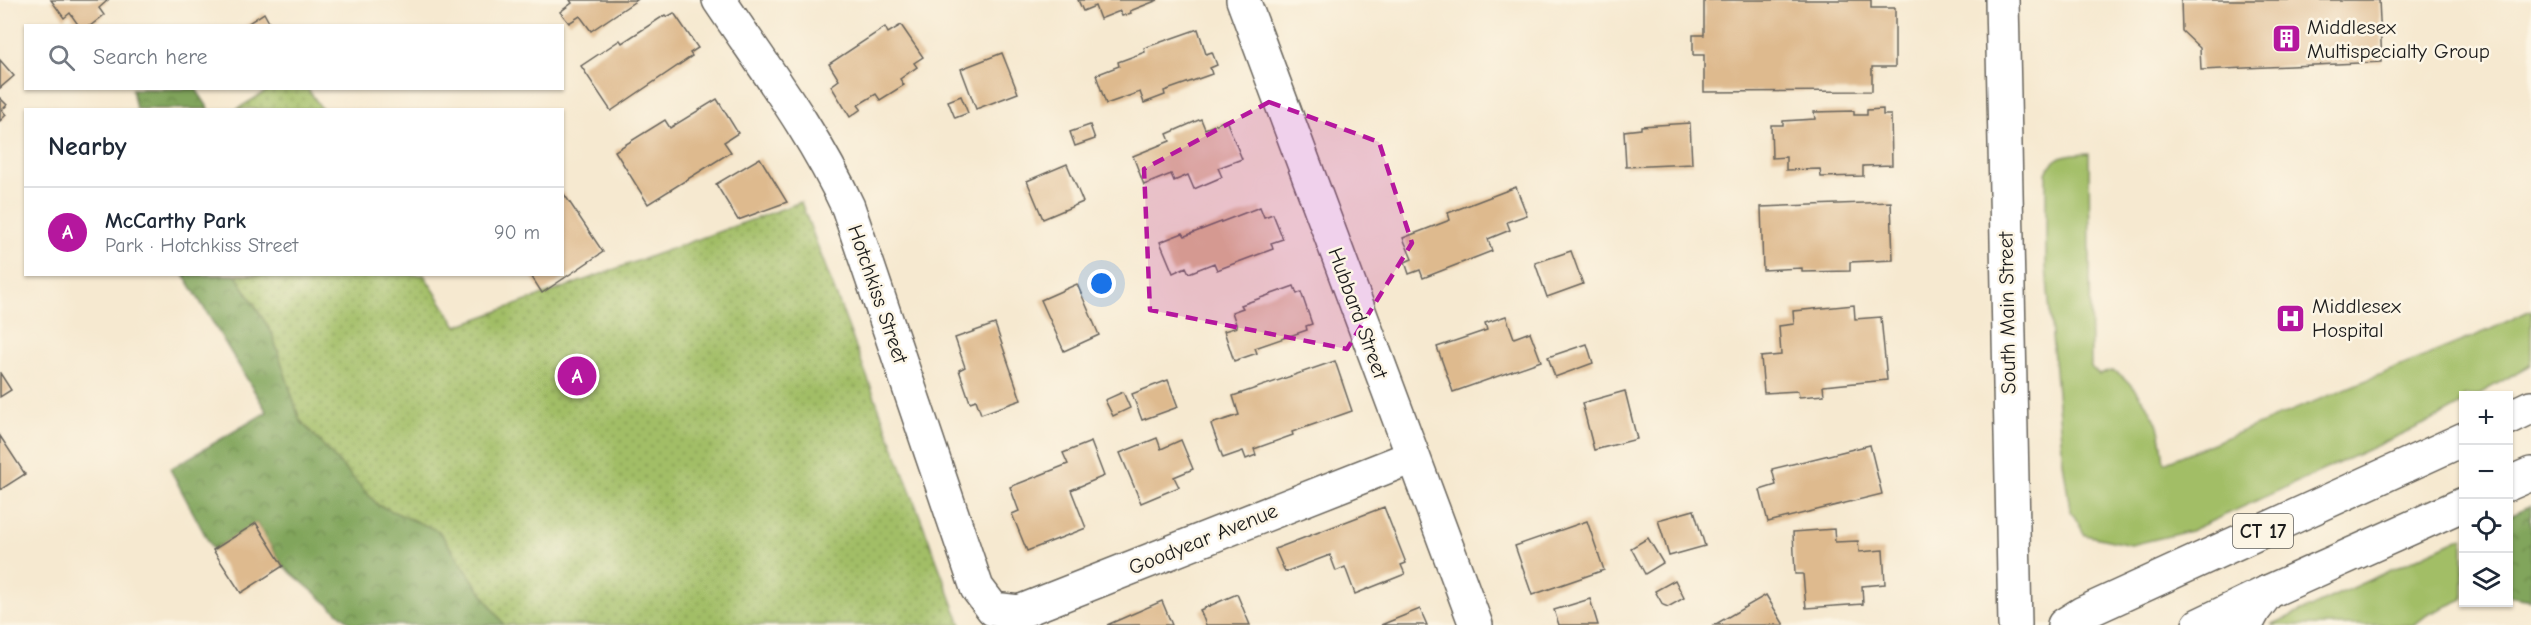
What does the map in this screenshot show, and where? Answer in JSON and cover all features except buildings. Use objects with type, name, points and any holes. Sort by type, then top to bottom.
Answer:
[{"type":"main road","name":"Hotchkiss Street","points":[[719,0],[831,169],[848,207],[977,588],[993,609]]},
{"type":"main road","name":"Hubbard Street","points":[[1243,0],[1476,625]]},
{"type":"main road","name":"South Main Street","points":[[2002,0],[2015,625]]},
{"type":"main road","points":[[2513,416],[2531,407]]},
{"type":"main road","name":"CT 17","points":[[2064,625],[2083,614],[2459,441]]},
{"type":"main road","name":"Goodyear Avenue","points":[[993,609],[1019,612],[1412,457]]},
{"type":"main road","points":[[2513,482],[2531,474]]},
{"type":"main road","name":"CT 17","points":[[2199,625],[2459,506]]},
{"type":"main road","points":[[2246,625],[2268,592]]},
{"type":"highlighted area","points":[[1269,102],[1379,142],[1412,243],[1347,349],[1150,310],[1144,169]]},
{"type":"green space","points":[[132,90],[197,90],[208,108],[136,108]]},
{"type":"green space","points":[[269,90],[309,90],[321,108],[239,108]]},
{"type":"green space","points":[[2089,153],[2091,367],[2099,375],[2111,371],[2118,373],[2137,393],[2158,426],[2164,463],[2489,330],[2531,310],[2531,365],[2484,391],[2459,391],[2459,405],[2433,420],[2190,531],[2131,545],[2085,535],[2070,509],[2063,462],[2046,267],[2046,173],[2053,162],[2069,154]]},
{"type":"green space","points":[[801,202],[961,625],[504,625],[439,531],[378,505],[300,420],[272,333],[237,276],[425,276],[457,326]]},
{"type":"green space","points":[[185,276],[237,276],[272,333],[300,420],[378,505],[439,531],[504,625],[353,625],[283,566],[256,523],[213,550],[170,469],[267,412]]},
{"type":"green space","points":[[2531,506],[2531,600],[2513,597],[2513,514]]},
{"type":"green space","points":[[2459,539],[2459,601],[2427,615],[2414,625],[2271,625]]},
{"type":"place","name":"Middlesex Multispecialty Group","points":[[2286,39]]},
{"type":"place","name":"Middlesex Hospital","points":[[2291,318]]},
{"type":"place","name":"McCarthy Park","points":[[577,376]]}]
